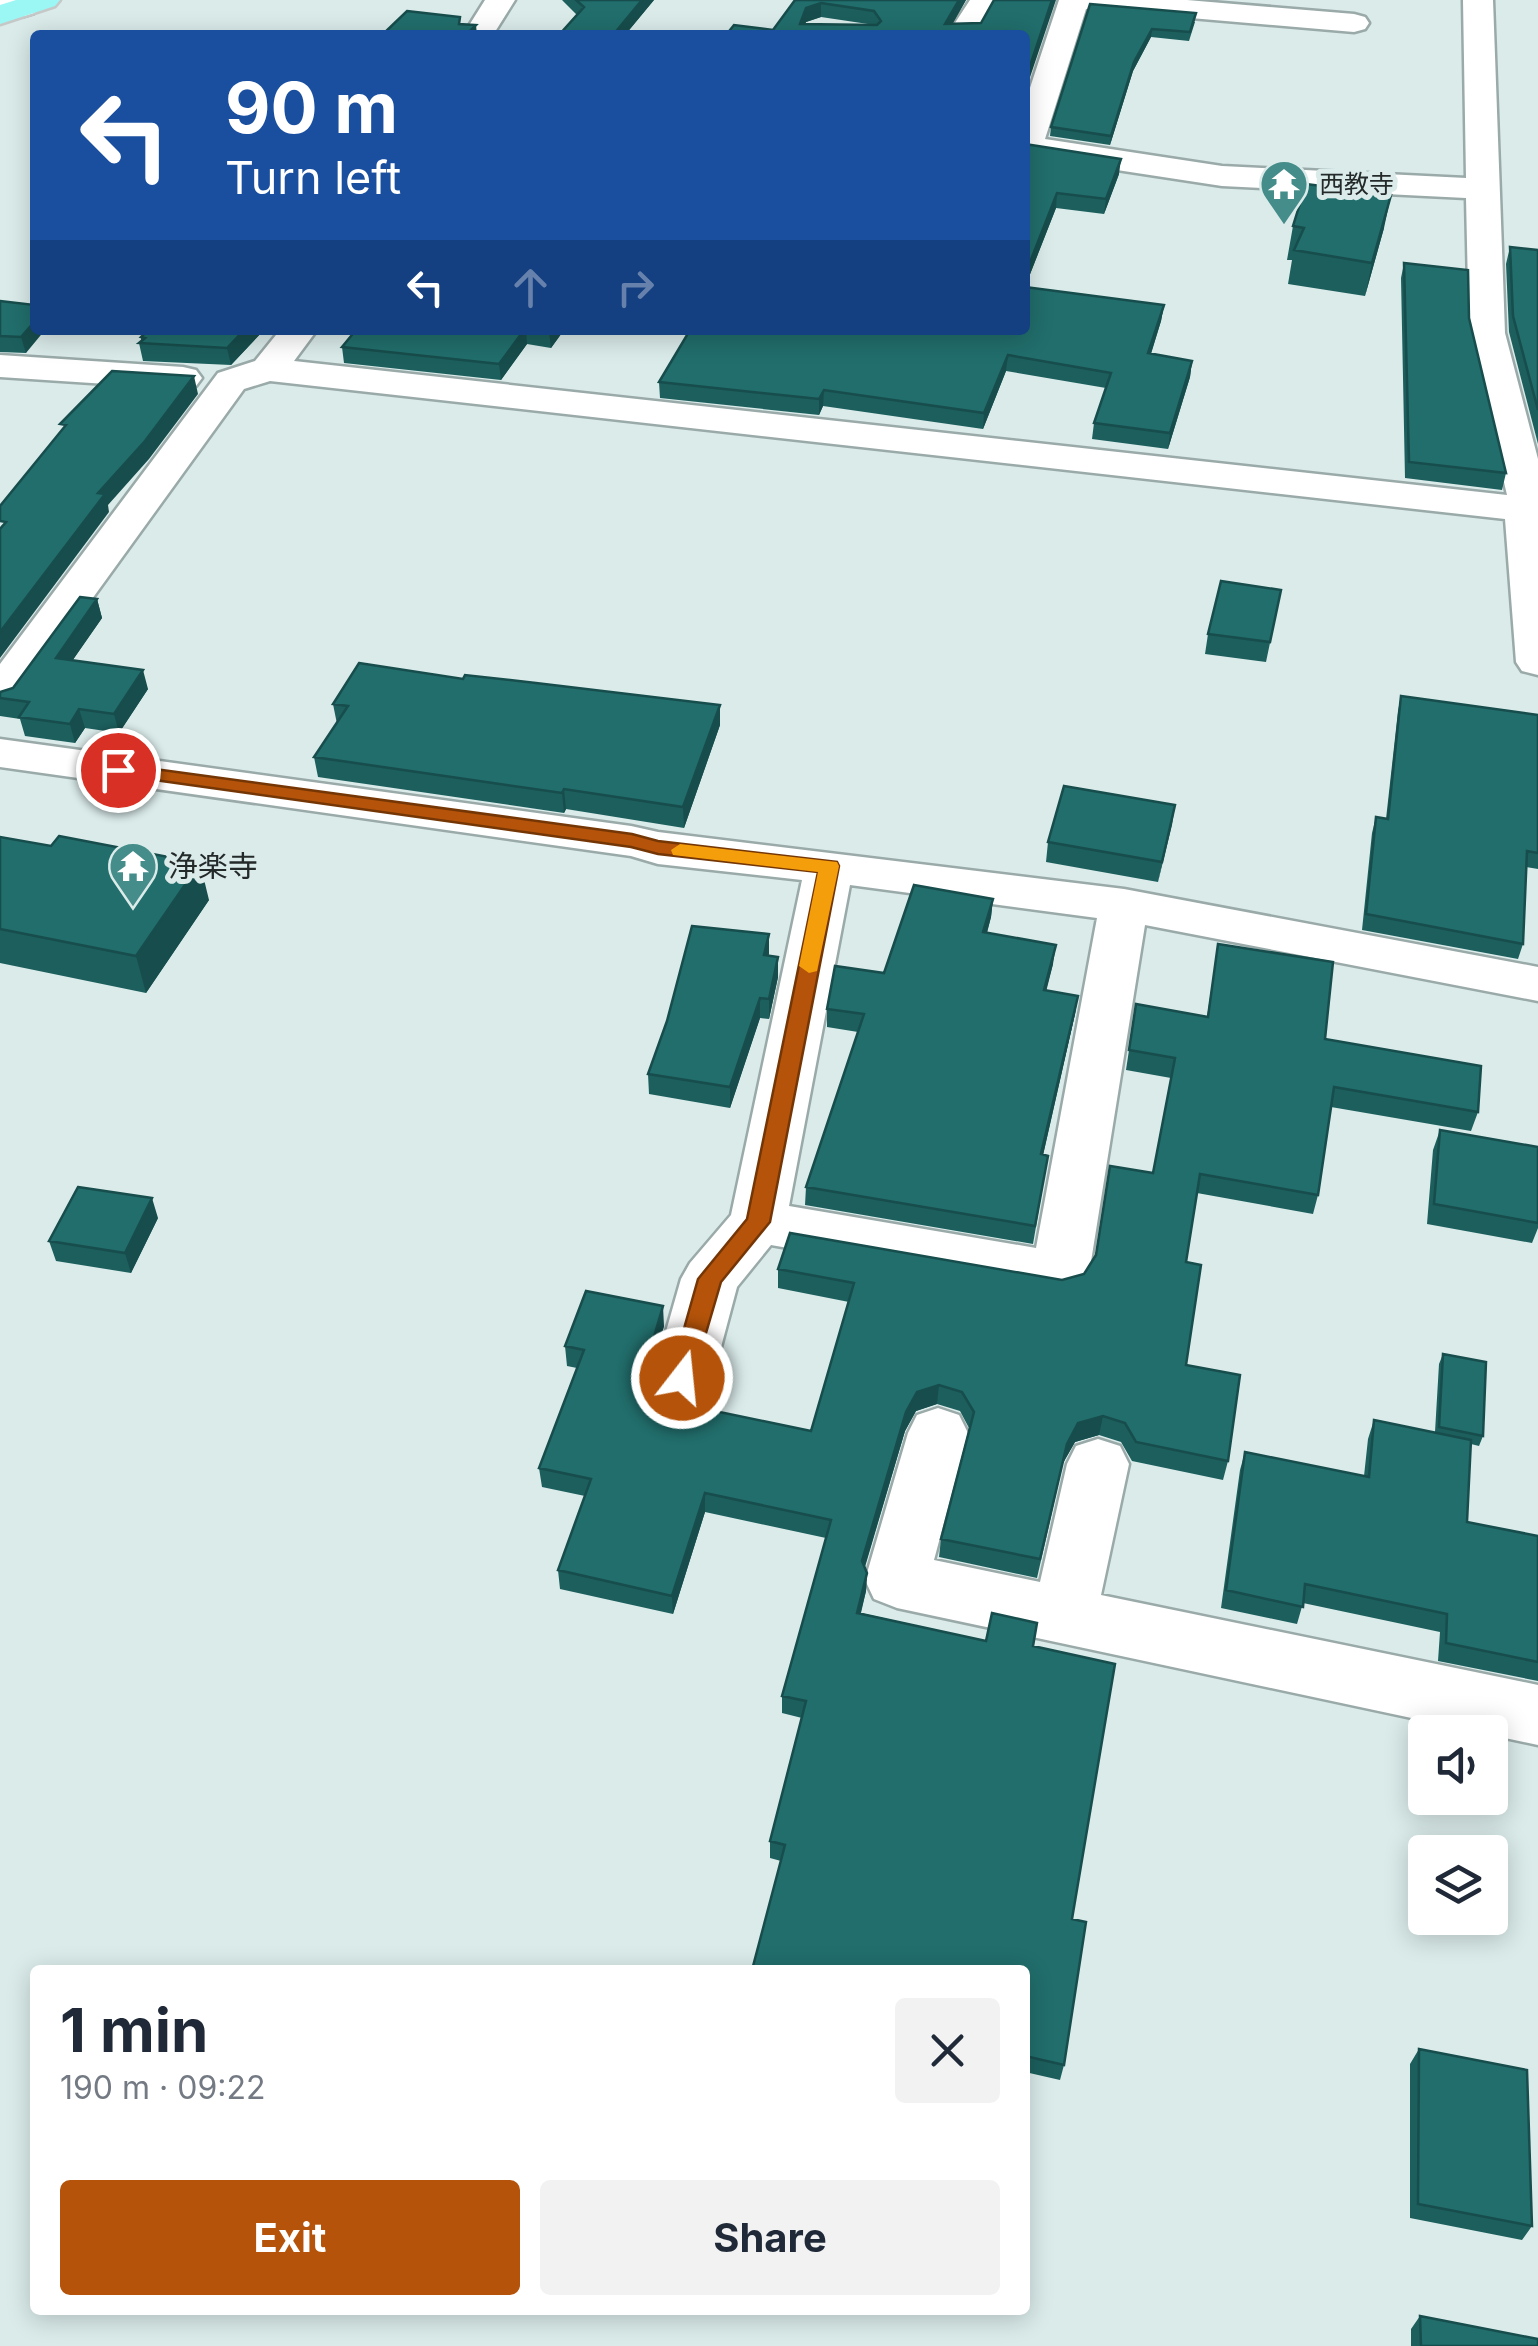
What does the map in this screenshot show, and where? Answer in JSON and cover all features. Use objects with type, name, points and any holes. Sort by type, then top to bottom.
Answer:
[{"type":"street","points":[[481,30],[500,0]]},
{"type":"street","points":[[965,30],[985,0]]},
{"type":"street","points":[[1030,134],[1074,0]]},
{"type":"street","points":[[1082,0],[1229,6],[1354,23]]},
{"type":"street","points":[[1478,0],[1487,333],[1530,499],[1538,662]]},
{"type":"street","points":[[1030,147],[1222,176],[1482,189]]},
{"type":"street","points":[[0,694],[250,375],[294,335]]},
{"type":"street","points":[[0,366],[250,375],[1530,499]]},
{"type":"street","points":[[0,753],[632,841],[658,848],[830,866],[1124,905],[1538,984]]},
{"type":"street","points":[[682,1378],[710,1279],[758,1222],[830,866]]},
{"type":"street","points":[[758,1222],[1060,1274],[1124,905]]},
{"type":"street","points":[[938,1432],[897,1580],[1538,1715]]},
{"type":"street","points":[[1064,1614],[1098,1464]]},
{"type":"building","points":[[576,0],[642,0],[617,30],[563,30],[584,7]]},
{"type":"building","points":[[795,0],[959,0],[945,24],[981,23],[994,0],[1052,0],[1030,66],[1030,30],[773,30]],"holes":[[[821,3],[874,11],[881,21],[877,25],[800,24],[806,8]]]},
{"type":"building","points":[[1090,4],[1196,13],[1190,32],[1152,29],[1134,62],[1111,136],[1051,127]]},
{"type":"building","points":[[407,11],[460,17],[459,24],[476,25],[471,30],[387,30]]},
{"type":"building","points":[[734,25],[773,30],[730,30]]},
{"type":"building","points":[[1030,145],[1121,159],[1106,199],[1057,193],[1030,262]]},
{"type":"building","points":[[1306,184],[1391,195],[1372,263],[1294,250],[1304,228],[1293,226]]},
{"type":"building","points":[[1510,247],[1538,250],[1538,410],[1513,316]]},
{"type":"building","points":[[1404,263],[1468,270],[1469,318],[1506,473],[1409,462]]},
{"type":"building","points":[[1030,288],[1164,305],[1148,353],[1192,361],[1170,433],[1094,423],[1111,373],[1008,355],[984,413],[824,390],[819,399],[659,382],[687,335],[1030,335]]},
{"type":"building","points":[[0,301],[30,304],[30,327],[21,337],[0,336]]},
{"type":"building","points":[[239,335],[227,348],[139,343],[145,338],[141,337]]},
{"type":"building","points":[[352,335],[520,335],[499,364],[342,347]]},
{"type":"building","points":[[112,371],[194,376],[145,441],[98,493],[105,494],[0,632],[0,529],[6,522],[0,521],[0,506],[66,425],[60,424]]},
{"type":"building","points":[[1221,581],[1281,590],[1270,642],[1208,634]]},
{"type":"building","points":[[80,597],[97,599],[56,658],[143,670],[114,714],[79,709],[70,724],[19,717],[29,702],[0,698],[0,692],[13,688]]},
{"type":"building","points":[[359,663],[463,679],[465,675],[720,705],[683,807],[564,789],[562,793],[314,757],[348,706],[333,704]]},
{"type":"building","points":[[1401,696],[1538,715],[1538,853],[1527,851],[1523,944],[1366,914],[1376,817],[1388,819]]},
{"type":"building","points":[[1064,786],[1175,805],[1162,862],[1048,842]]},
{"type":"building","points":[[59,836],[200,863],[136,956],[0,929],[0,837],[51,846]]},
{"type":"building","points":[[914,885],[993,899],[983,932],[1056,945],[1044,990],[1078,996],[1041,1154],[1048,1156],[1035,1226],[806,1187],[864,1014],[827,1009],[835,966],[884,973]]},
{"type":"building","points":[[692,926],[769,934],[764,955],[778,957],[769,999],[760,998],[730,1087],[648,1074],[667,1021]]},
{"type":"building","points":[[1218,944],[1333,962],[1325,1039],[1481,1066],[1478,1112],[1334,1087],[1318,1195],[1200,1174],[1186,1262],[1201,1265],[1186,1365],[1240,1375],[1228,1461],[1136,1442],[1125,1423],[1103,1416],[1078,1423],[1067,1444],[1040,1559],[941,1539],[974,1412],[962,1392],[939,1385],[917,1392],[906,1412],[862,1561],[867,1573],[857,1613],[986,1641],[992,1613],[1037,1623],[1033,1646],[1115,1664],[1072,1919],[1086,1922],[1064,2065],[1030,2057],[1030,1965],[753,1965],[785,1845],[770,1841],[806,1701],[782,1696],[831,1520],[705,1493],[672,1596],[558,1570],[591,1479],[539,1468],[584,1350],[565,1346],[586,1291],[663,1306],[648,1357],[653,1368],[643,1396],[811,1431],[854,1283],[778,1269],[790,1233],[1062,1280],[1084,1274],[1096,1255],[1110,1166],[1153,1173],[1175,1058],[1129,1050],[1136,1004],[1208,1017]]},
{"type":"building","points":[[1440,1130],[1538,1147],[1538,1223],[1434,1204]]},
{"type":"building","points":[[78,1187],[152,1198],[125,1253],[49,1241]]},
{"type":"building","points":[[1443,1354],[1486,1362],[1483,1436],[1439,1427]]},
{"type":"building","points":[[1374,1420],[1471,1440],[1467,1522],[1538,1536],[1538,1662],[1446,1643],[1447,1614],[1305,1584],[1303,1607],[1226,1590],[1245,1452],[1369,1477]]},
{"type":"building","points":[[1419,2049],[1527,2070],[1532,2226],[1418,2204]]},
{"type":"building","points":[[1420,2316],[1538,2339],[1538,2346],[1421,2346]]},
{"type":"slow traffic","points":[[680,850],[830,866],[809,966]]},
{"type":"place","name":"西教寺","points":[[1284,226]]},
{"type":"place","name":"浄楽寺","points":[[133,908]]},
{"type":"route","points":[[118,770],[632,841],[658,848],[830,866],[758,1222],[710,1279],[682,1378]]}]
